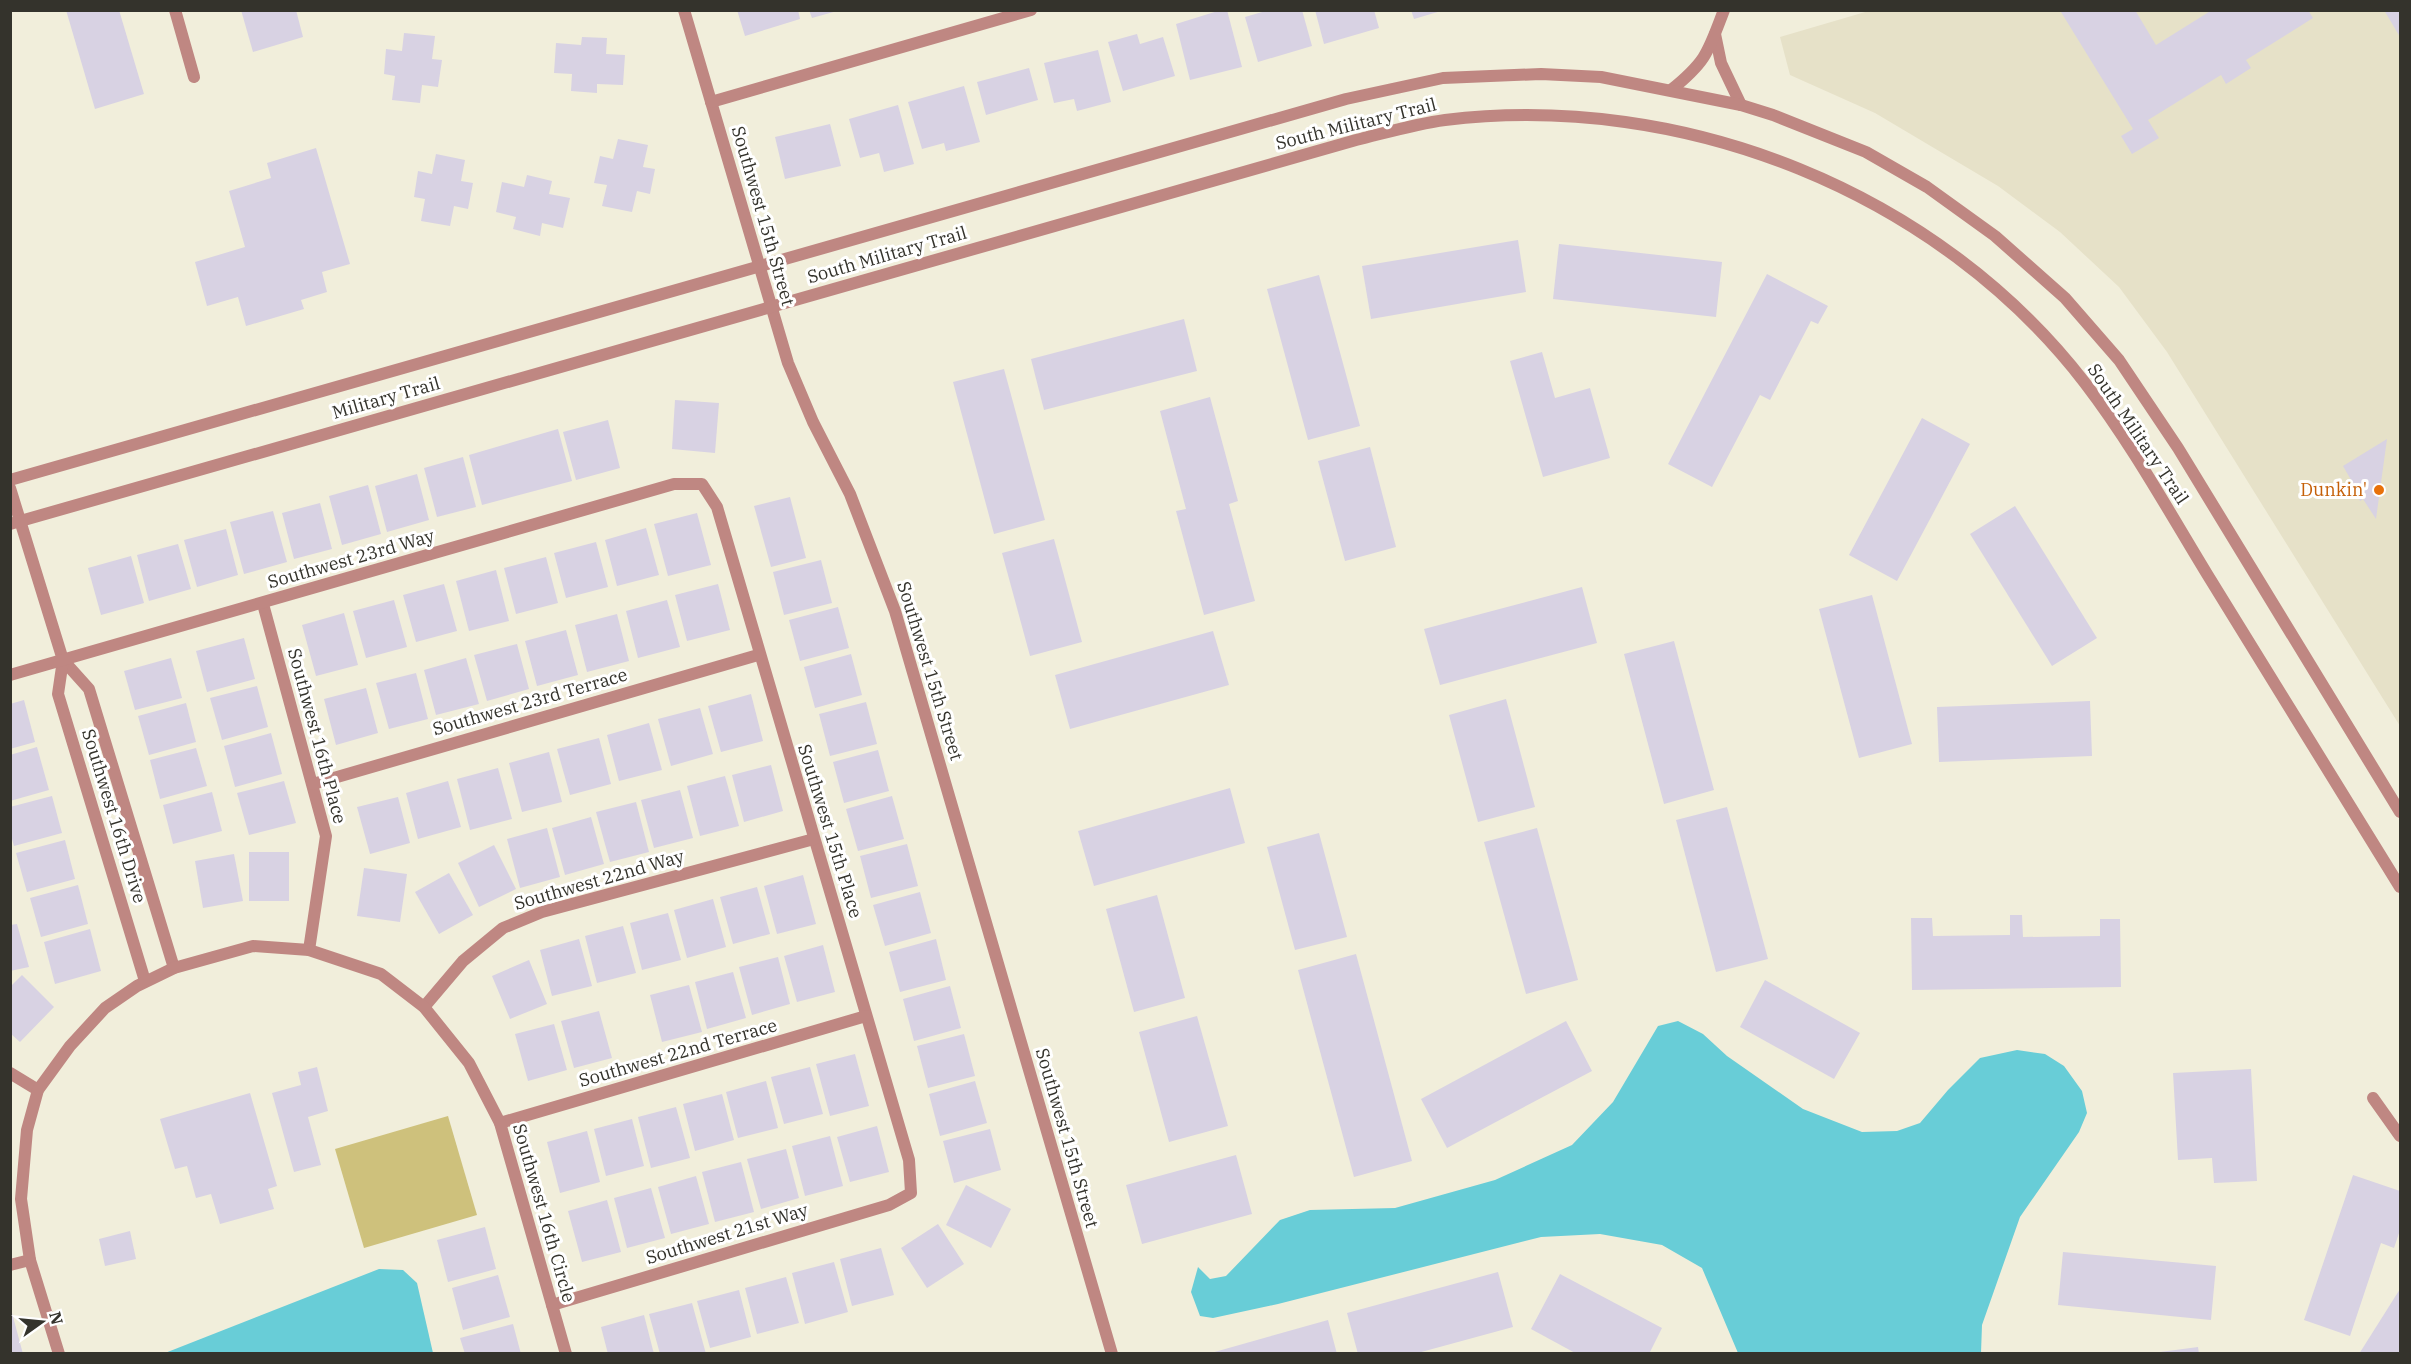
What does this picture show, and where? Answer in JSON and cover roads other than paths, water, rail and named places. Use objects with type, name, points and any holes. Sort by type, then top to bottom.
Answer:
[{"type":"street","points":[[175,10],[194,77]]},
{"type":"street","name":"Southwest 15th Street","points":[[684,10],[788,363],[813,422],[850,494],[895,611],[1112,1353]]},
{"type":"street","points":[[711,102],[1031,10]]},
{"type":"street","points":[[1671,90],[1696,70],[1706,58],[1724,10]]},
{"type":"street","points":[[1715,33],[1721,63],[1741,105]]},
{"type":"street","name":"South Military Trail","points":[[758,265],[1346,99],[1443,78],[1541,74],[1601,77],[1741,105],[1866,152],[1928,187],[1995,236],[2065,298],[2119,360],[2178,448],[2400,812]]},
{"type":"street","name":"South Military Trail","points":[[771,307],[1356,140],[1445,120],[1541,116],[1599,118],[1695,134],[1769,156],[1856,193],[1974,270],[2037,329],[2085,383],[2143,470],[2400,887]]},
{"type":"street","name":"Military Trail","points":[[10,480],[758,265]]},
{"type":"street","name":"Military Trail","points":[[15,522],[771,307]]},
{"type":"street","name":"Southwest 23rd Way","points":[[10,675],[674,484],[702,484]]},
{"type":"street","name":"Southwest 15th Place","points":[[702,484],[717,507],[758,655],[909,1160],[911,1193]]},
{"type":"street","name":"Southwest 16th Drive","points":[[10,488],[15,522],[63,660],[89,688],[174,968]]},
{"type":"street","name":"Southwest 16th Place","points":[[263,604],[326,836],[309,950]]},
{"type":"street","name":"Southwest 23rd Terrace","points":[[313,784],[758,655]]},
{"type":"street","name":"Southwest 16th Drive","points":[[63,660],[58,694],[145,981]]},
{"type":"street","name":"Southwest 22nd Way","points":[[423,1007],[463,961],[503,928],[542,912],[814,839]]},
{"type":"street","name":"Southwest 16th Circle","points":[[38,1090],[70,1046],[105,1008],[145,981],[174,968],[253,946],[309,950],[381,974],[423,1007],[469,1063],[501,1123],[566,1353]]},
{"type":"street","name":"Southwest 22nd Terrace","points":[[501,1123],[866,1016]]},
{"type":"street","points":[[10,1073],[38,1090],[27,1130],[21,1199],[30,1260],[58,1353]]},
{"type":"street","points":[[2373,1098],[2400,1136]]},
{"type":"street","name":"Southwest 21st Way","points":[[552,1305],[890,1205],[911,1193]]},
{"type":"street","points":[[10,1265],[30,1260]]},
{"type":"water","points":[[1678,1021],[1703,1034],[1727,1056],[1803,1109],[1862,1132],[1897,1131],[1920,1123],[1948,1090],[1980,1058],[2017,1050],[2045,1054],[2064,1066],[2082,1091],[2087,1113],[2079,1132],[2020,1217],[1982,1325],[1981,1353],[1738,1353],[1702,1268],[1662,1245],[1600,1234],[1541,1237],[1278,1304],[1213,1318],[1200,1316],[1191,1292],[1198,1267],[1210,1279],[1226,1276],[1280,1220],[1310,1210],[1395,1208],[1495,1180],[1572,1145],[1613,1102],[1658,1026]]},
{"type":"water","points":[[379,1269],[403,1270],[417,1283],[433,1353],[165,1353]]},
{"type":"place","name":"Dunkin'","points":[[2379,490]]}]
